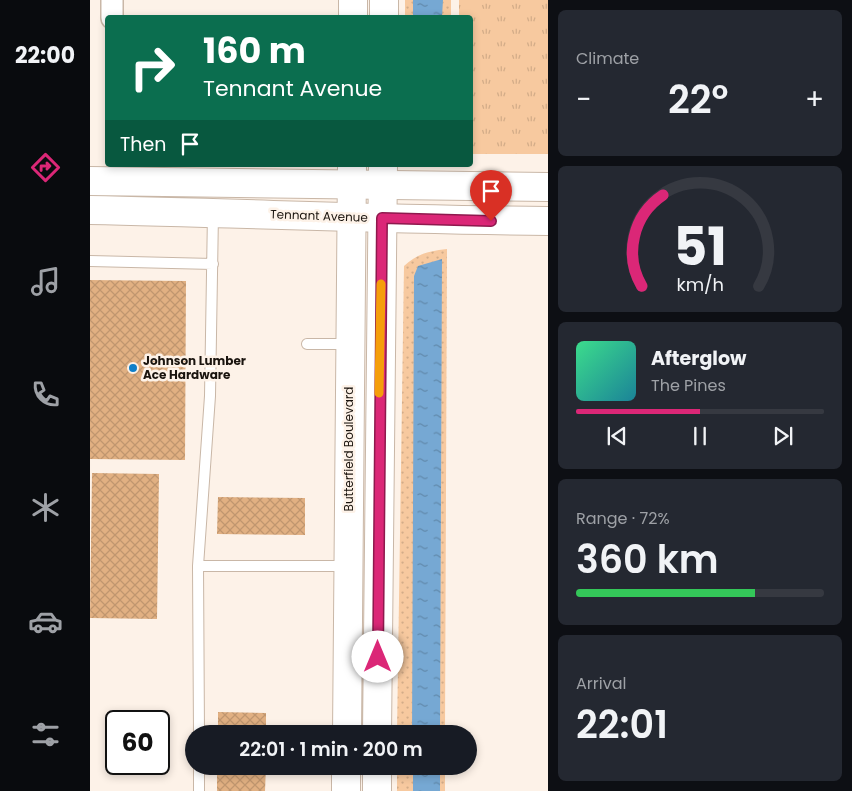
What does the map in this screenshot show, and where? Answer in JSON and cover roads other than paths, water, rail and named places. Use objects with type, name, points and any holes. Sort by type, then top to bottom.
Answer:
[{"type":"main road","points":[[353,15],[354,0]]},
{"type":"main road","points":[[384,0],[384,15]]},
{"type":"main road","points":[[104,175],[383,175],[548,187]]},
{"type":"main road","name":"Butterfield Boulevard","points":[[347,725],[352,175]]},
{"type":"main road","points":[[377,725],[383,175]]},
{"type":"main road","name":"Tennant Avenue","points":[[90,210],[548,221]]},
{"type":"main road","points":[[346,775],[346,791]]},
{"type":"main road","points":[[377,775],[377,791]]},
{"type":"street","points":[[112,0],[112,15]]},
{"type":"lane","points":[[199,725],[198,566],[210,396],[213,212]]},
{"type":"lane","points":[[90,261],[213,264]]},
{"type":"lane","points":[[306,344],[350,344]]},
{"type":"lane","points":[[198,566],[348,566]]},
{"type":"lane","points":[[199,775],[199,791]]},
{"type":"water","points":[[413,0],[443,0],[442,15],[413,15]]},
{"type":"water","points":[[442,259],[440,725],[412,725],[414,276],[418,266]]},
{"type":"water","points":[[413,775],[440,775],[440,791],[413,791]]},
{"type":"place","name":"Johnson Lumber Ace Hardware","points":[[133,368]]}]
